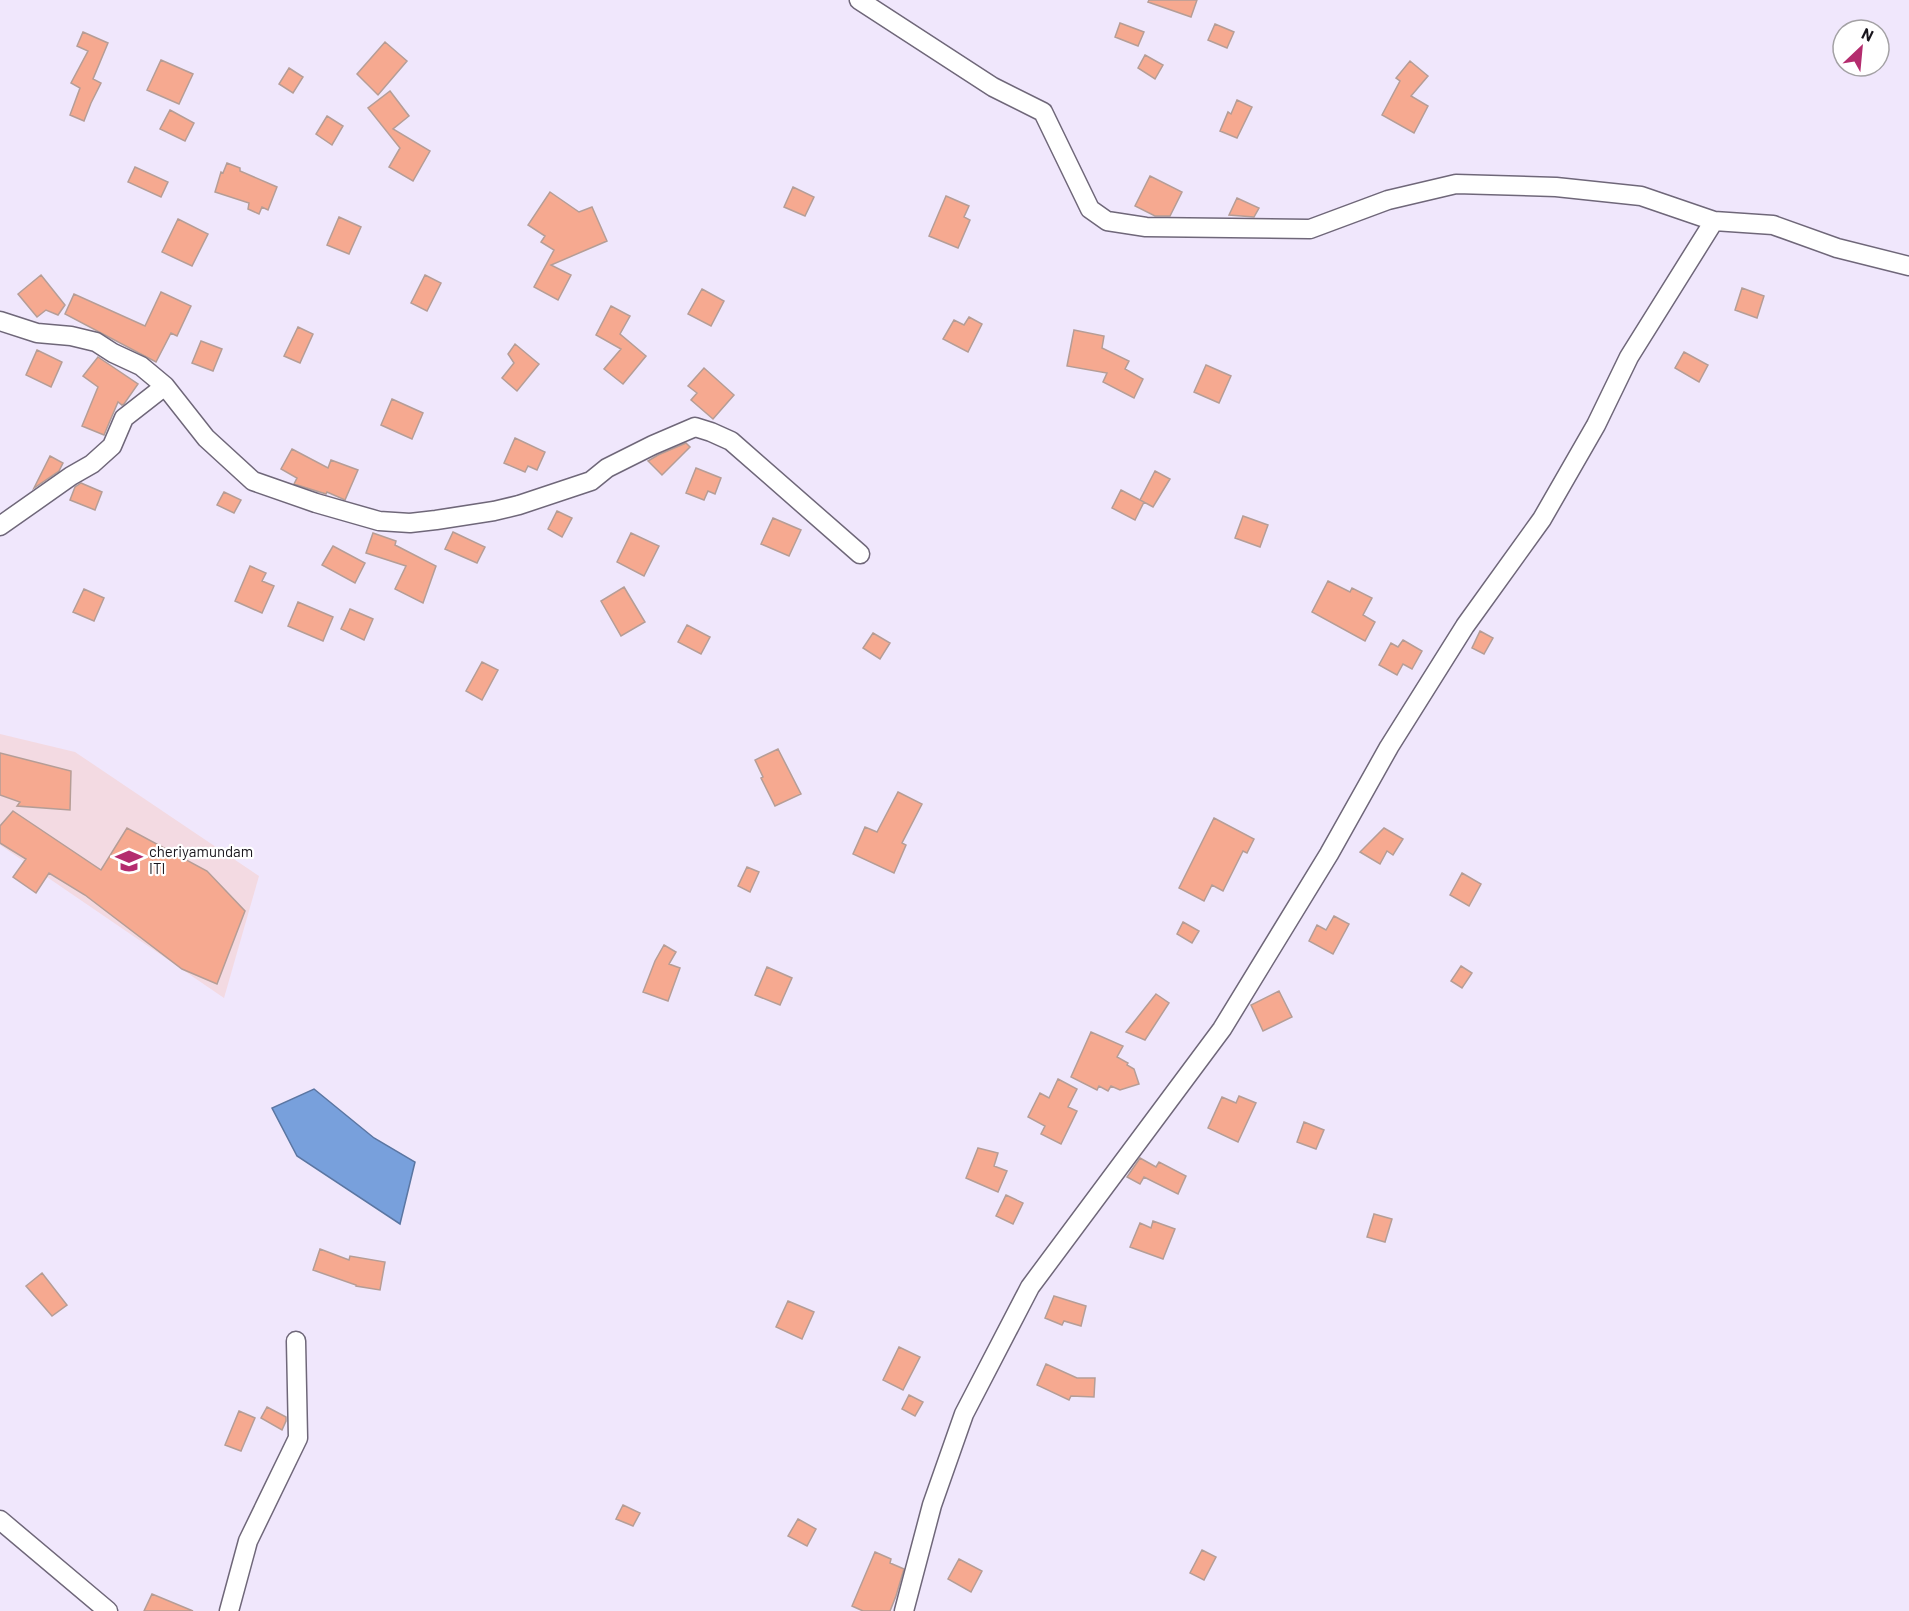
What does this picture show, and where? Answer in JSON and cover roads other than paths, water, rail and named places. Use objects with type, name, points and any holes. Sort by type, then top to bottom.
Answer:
[{"type":"street","points":[[859,0],[993,87],[1043,112],[1090,209],[1107,221],[1146,227],[1310,229],[1388,200],[1456,184],[1556,186],[1641,196],[1714,221],[1773,225],[1837,248],[1909,266]]},
{"type":"street","points":[[904,1611],[932,1505],[964,1414],[1030,1287],[1222,1029],[1329,854],[1389,747],[1465,626],[1542,519],[1596,424],[1629,357],[1714,221]]},
{"type":"street","points":[[0,321],[37,333],[71,336],[96,342],[141,366],[165,387],[206,438],[253,481],[316,503],[379,521],[410,523],[494,511],[519,505],[591,480],[607,468],[695,427],[731,441],[860,554]]},
{"type":"street","points":[[0,526],[70,476],[92,464],[112,446],[124,418],[165,387]]},
{"type":"street","points":[[229,1611],[248,1541],[298,1438],[296,1341]]},
{"type":"street","points":[[0,1520],[108,1611]]},
{"type":"water","points":[[314,1089],[374,1138],[415,1162],[400,1224],[297,1156],[272,1108]]},
{"type":"place","name":"cheriyamundam ITI","points":[[129,861]]}]
